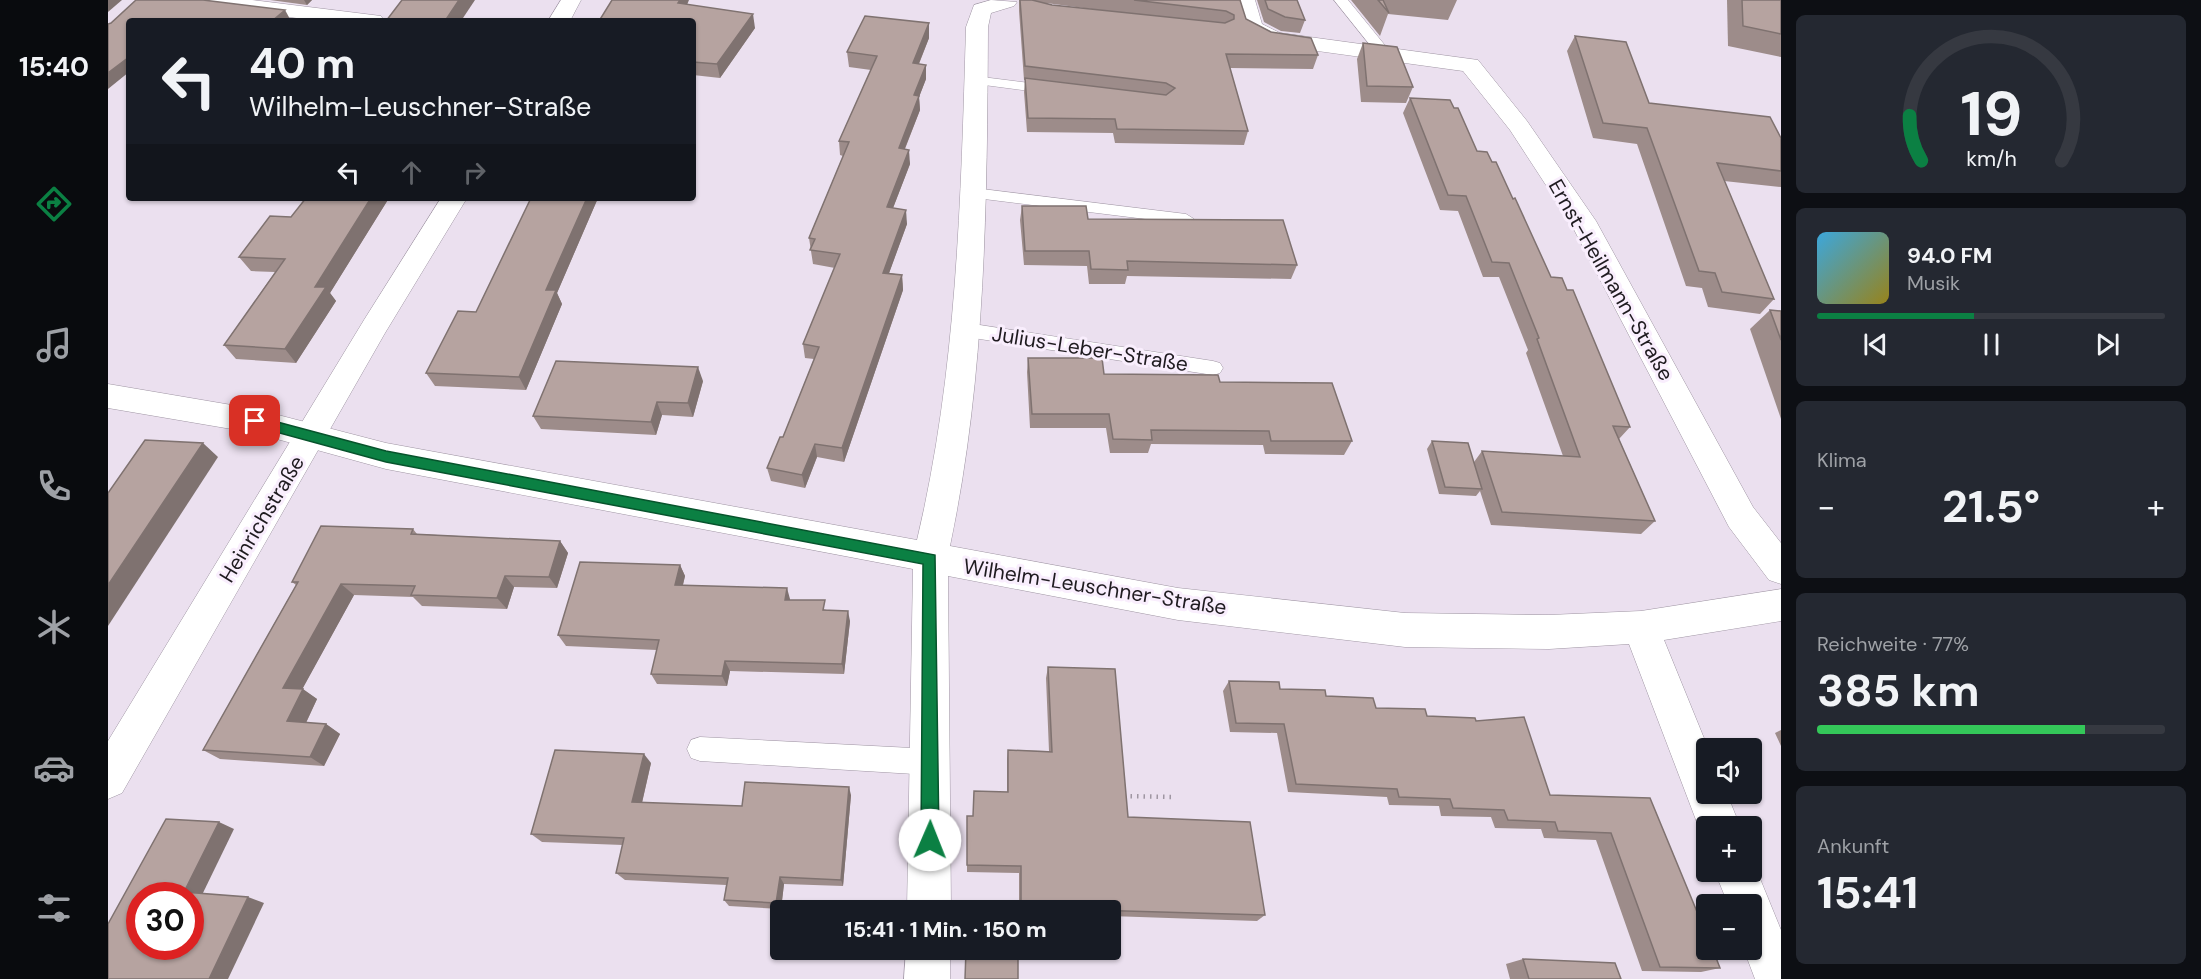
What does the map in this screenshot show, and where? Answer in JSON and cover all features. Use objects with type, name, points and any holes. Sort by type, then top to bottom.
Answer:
[{"type":"street","points":[[201,0],[349,18]]},
{"type":"street","points":[[561,18],[571,0]]},
{"type":"street","name":"Ernst-Heilmann-Straße","points":[[1245,0],[1252,27],[1264,35],[1470,65],[1519,126],[1583,221],[1741,517],[1781,569]]},
{"type":"street","name":"Julius-Leber-Straße","points":[[929,900],[930,559],[939,519],[967,330],[974,193],[974,80],[977,27],[981,9],[1013,4]]},
{"type":"street","name":"Heinrichstraße","points":[[108,779],[452,201]]},
{"type":"street","name":"Wilhelm-Leuschner-Straße","points":[[108,396],[255,421],[386,456],[1178,604],[1405,630],[1549,632],[1641,627],[1781,605]]},
{"type":"street","points":[[1641,627],[1715,816]]},
{"type":"street","points":[[1762,938],[1778,979]]},
{"type":"street","points":[[927,979],[928,960]]},
{"type":"lane","points":[[1341,0],[1370,50]]},
{"type":"lane","points":[[974,80],[1068,92]]},
{"type":"lane","points":[[974,193],[1186,219]]},
{"type":"lane","name":"Julius-Leber-Straße","points":[[967,330],[1214,368]]},
{"type":"lane","points":[[700,749],[931,762]]},
{"type":"path","points":[[1116,796],[1173,797]]},
{"type":"building","points":[[136,0],[203,0],[285,10],[276,18],[126,18],[126,59],[108,73],[108,24]]},
{"type":"building","points":[[402,0],[459,0],[447,18],[388,18]]},
{"type":"building","points":[[612,0],[680,0],[678,3],[753,14],[717,64],[696,62],[696,18],[601,18]]},
{"type":"building","points":[[1020,0],[1225,23],[1234,19],[1234,15],[1226,11],[1134,0],[1240,0],[1246,19],[1271,32],[1311,38],[1318,55],[1226,54],[1248,131],[1117,129],[1115,119],[1028,118],[1025,78],[1166,95],[1175,88],[1166,83],[1025,66]]},
{"type":"building","points":[[1265,0],[1297,0],[1305,20],[1285,17],[1268,9]]},
{"type":"building","points":[[1378,0],[1383,0],[1389,13]]},
{"type":"building","points":[[1742,0],[1781,0],[1781,34],[1743,26]]},
{"type":"building","points":[[865,16],[929,23],[913,63],[926,65],[914,95],[919,96],[899,148],[909,150],[887,207],[906,210],[883,273],[902,275],[842,448],[815,444],[802,475],[767,468],[780,437],[783,437],[819,347],[803,344],[840,254],[810,250],[815,239],[809,238],[849,142],[839,141],[877,56],[847,52]]},
{"type":"building","points":[[1575,36],[1626,42],[1649,103],[1770,117],[1781,138],[1781,171],[1717,163],[1774,299],[1722,292],[1715,273],[1699,271],[1647,128],[1603,123]]},
{"type":"building","points":[[1363,43],[1397,47],[1413,87],[1367,86]]},
{"type":"building","points":[[1410,98],[1450,100],[1454,108],[1458,108],[1477,151],[1487,152],[1492,162],[1496,162],[1551,277],[1562,278],[1567,290],[1573,290],[1630,427],[1613,426],[1655,521],[1502,512],[1482,451],[1580,457],[1537,339],[1539,338],[1509,263],[1492,262],[1466,196],[1448,195]]},
{"type":"building","points":[[304,201],[369,201],[315,287],[326,287],[285,349],[224,345],[285,259],[239,257],[270,216],[291,217]]},
{"type":"building","points":[[530,201],[586,201],[546,290],[556,290],[519,377],[426,373],[458,311],[476,312]]},
{"type":"building","points":[[1022,206],[1086,206],[1088,219],[1283,220],[1297,265],[1127,261],[1128,270],[1091,269],[1089,251],[1025,251]]},
{"type":"building","points":[[1770,310],[1781,311],[1781,340]]},
{"type":"building","points":[[1028,358],[1102,358],[1104,374],[1218,375],[1220,382],[1332,383],[1352,441],[1271,441],[1269,431],[1151,430],[1152,440],[1113,439],[1109,414],[1032,414]]},
{"type":"building","points":[[556,361],[698,367],[688,403],[657,402],[651,422],[533,416]]},
{"type":"building","points":[[145,440],[203,443],[108,585],[108,493]]},
{"type":"building","points":[[1432,441],[1468,443],[1482,489],[1445,487]]},
{"type":"building","points":[[321,526],[413,529],[411,534],[560,541],[549,577],[505,576],[497,598],[411,595],[415,586],[341,584],[283,688],[303,689],[287,721],[326,724],[310,757],[203,750],[298,582],[292,582]]},
{"type":"building","points":[[580,562],[680,565],[675,585],[787,588],[785,600],[825,600],[823,610],[848,611],[842,664],[725,661],[722,676],[651,674],[659,640],[558,635]]},
{"type":"building","points":[[1048,667],[1115,669],[1128,817],[1250,822],[1265,915],[1121,911],[1121,900],[1021,900],[1021,866],[967,865],[967,816],[973,816],[974,791],[1008,792],[1008,750],[1052,752]]},
{"type":"building","points":[[1229,681],[1279,682],[1280,689],[1325,690],[1326,696],[1373,698],[1376,708],[1425,709],[1427,716],[1475,718],[1476,721],[1524,717],[1550,795],[1650,798],[1696,909],[1696,960],[1717,960],[1720,968],[1660,967],[1611,833],[1558,831],[1555,822],[1508,820],[1504,810],[1453,808],[1450,799],[1399,797],[1397,789],[1296,784],[1284,724],[1236,723]]},
{"type":"building","points":[[555,750],[644,754],[632,802],[742,806],[745,782],[849,787],[841,880],[780,877],[776,900],[770,900],[770,903],[724,900],[728,878],[616,873],[624,838],[531,834]]},
{"type":"building","points":[[166,819],[219,822],[189,882],[131,882]]},
{"type":"building","points":[[126,891],[126,960],[204,960],[204,894],[248,897],[209,979],[108,979],[108,924]]},
{"type":"building","points":[[1523,959],[1615,963],[1621,979],[1529,979]]},
{"type":"building","points":[[966,960],[1018,960],[1018,979],[965,979]]},
{"type":"route","points":[[255,421],[386,456],[930,559],[930,840]]}]
